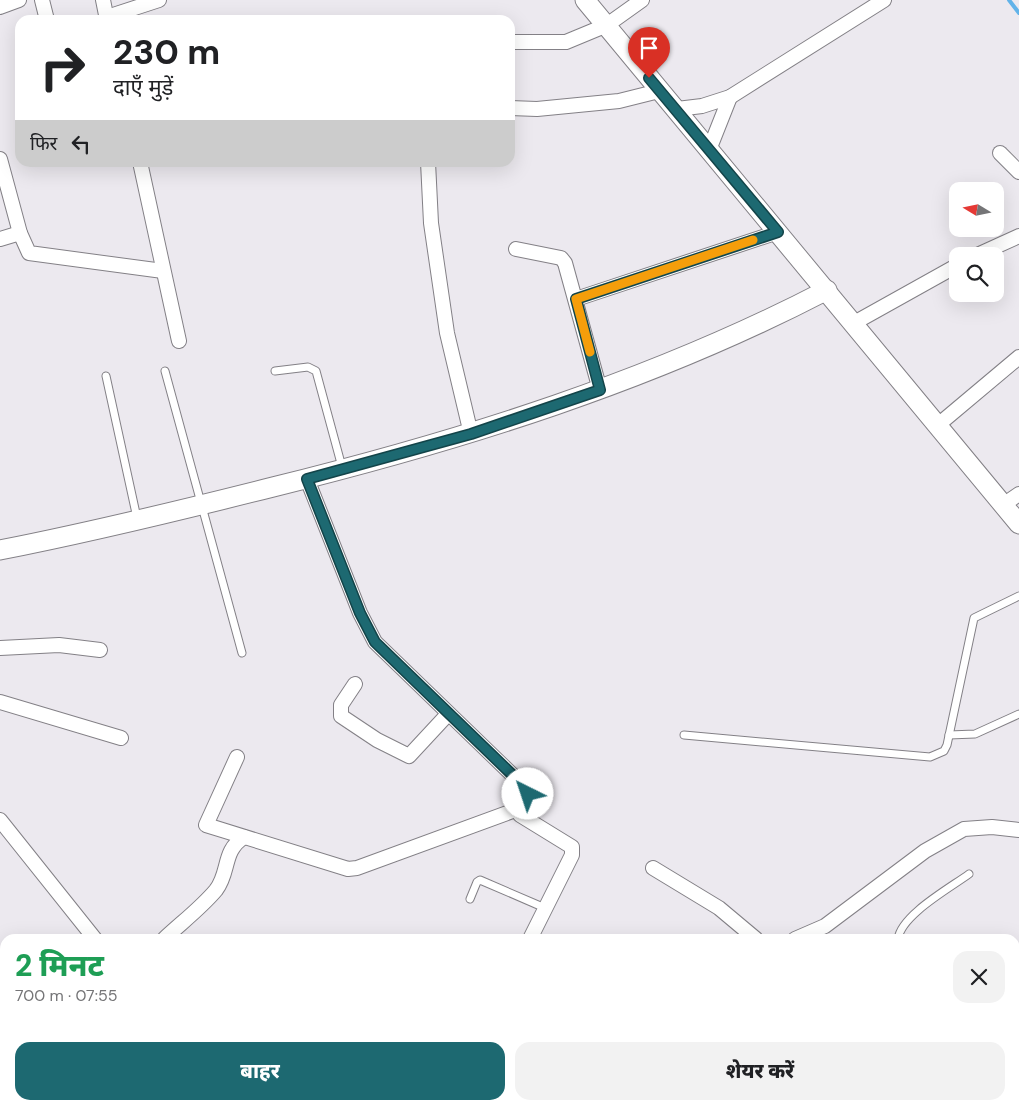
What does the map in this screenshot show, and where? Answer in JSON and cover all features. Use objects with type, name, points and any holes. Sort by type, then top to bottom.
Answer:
[{"type":"main road","points":[[585,0],[1019,524]]},
{"type":"main road","points":[[0,550],[200,506],[343,470],[471,434],[600,390],[763,323],[827,290]]},
{"type":"street","points":[[0,7],[18,0]]},
{"type":"street","points":[[42,0],[46,15]]},
{"type":"street","points":[[103,0],[106,15]]},
{"type":"street","points":[[116,15],[160,0]]},
{"type":"street","points":[[515,42],[566,42],[607,25],[642,0]]},
{"type":"street","points":[[677,109],[702,106],[730,97],[884,0]]},
{"type":"street","points":[[515,109],[537,110],[619,101],[659,91]]},
{"type":"street","points":[[709,150],[730,97]]},
{"type":"street","points":[[1000,153],[1019,172]]},
{"type":"street","points":[[0,159],[25,248],[33,255],[164,271]]},
{"type":"street","points":[[141,167],[179,342]]},
{"type":"street","points":[[428,167],[434,242],[447,333],[471,434]]},
{"type":"street","points":[[576,299],[778,232]]},
{"type":"street","points":[[0,239],[20,233]]},
{"type":"street","points":[[995,247],[1019,236]]},
{"type":"street","points":[[516,249],[561,258],[566,263],[600,390]]},
{"type":"street","points":[[854,323],[949,269]]},
{"type":"street","points":[[938,425],[1019,356]]},
{"type":"street","points":[[237,756],[206,825],[348,869],[357,868],[518,809],[527,797],[528,790],[375,642],[360,613],[307,479]]},
{"type":"street","points":[[1003,504],[1019,494]]},
{"type":"street","points":[[0,648],[59,645],[100,650]]},
{"type":"street","points":[[355,684],[341,705],[341,716],[377,740],[409,756],[448,714]]},
{"type":"street","points":[[0,702],[121,738]]},
{"type":"street","points":[[518,809],[520,816],[572,847],[572,855],[532,934]]},
{"type":"street","points":[[0,820],[91,934]]},
{"type":"street","points":[[806,934],[825,926],[925,851],[964,829],[992,827],[1019,830]]},
{"type":"street","points":[[169,934],[215,891],[224,874],[230,851],[244,837]]},
{"type":"street","points":[[653,868],[718,908],[750,934]]},
{"type":"lane","points":[[275,371],[308,367],[316,371],[343,470]]},
{"type":"lane","points":[[165,371],[200,506],[242,653]]},
{"type":"lane","points":[[106,376],[138,521]]},
{"type":"lane","points":[[684,735],[930,757],[944,751],[974,618],[1019,596]]},
{"type":"lane","points":[[949,735],[975,734],[1019,714]]},
{"type":"lane","points":[[899,934],[899,930],[910,917],[969,874]]},
{"type":"lane","points":[[470,899],[477,882],[480,880],[545,908]]},
{"type":"waterway","points":[[1009,0],[1019,13]]},
{"type":"slow traffic","points":[[590,352],[576,299],[753,240]]},
{"type":"route","points":[[528,794],[528,790],[375,642],[360,613],[307,479],[471,434],[600,390],[576,299],[778,232],[677,109],[649,78]]}]
